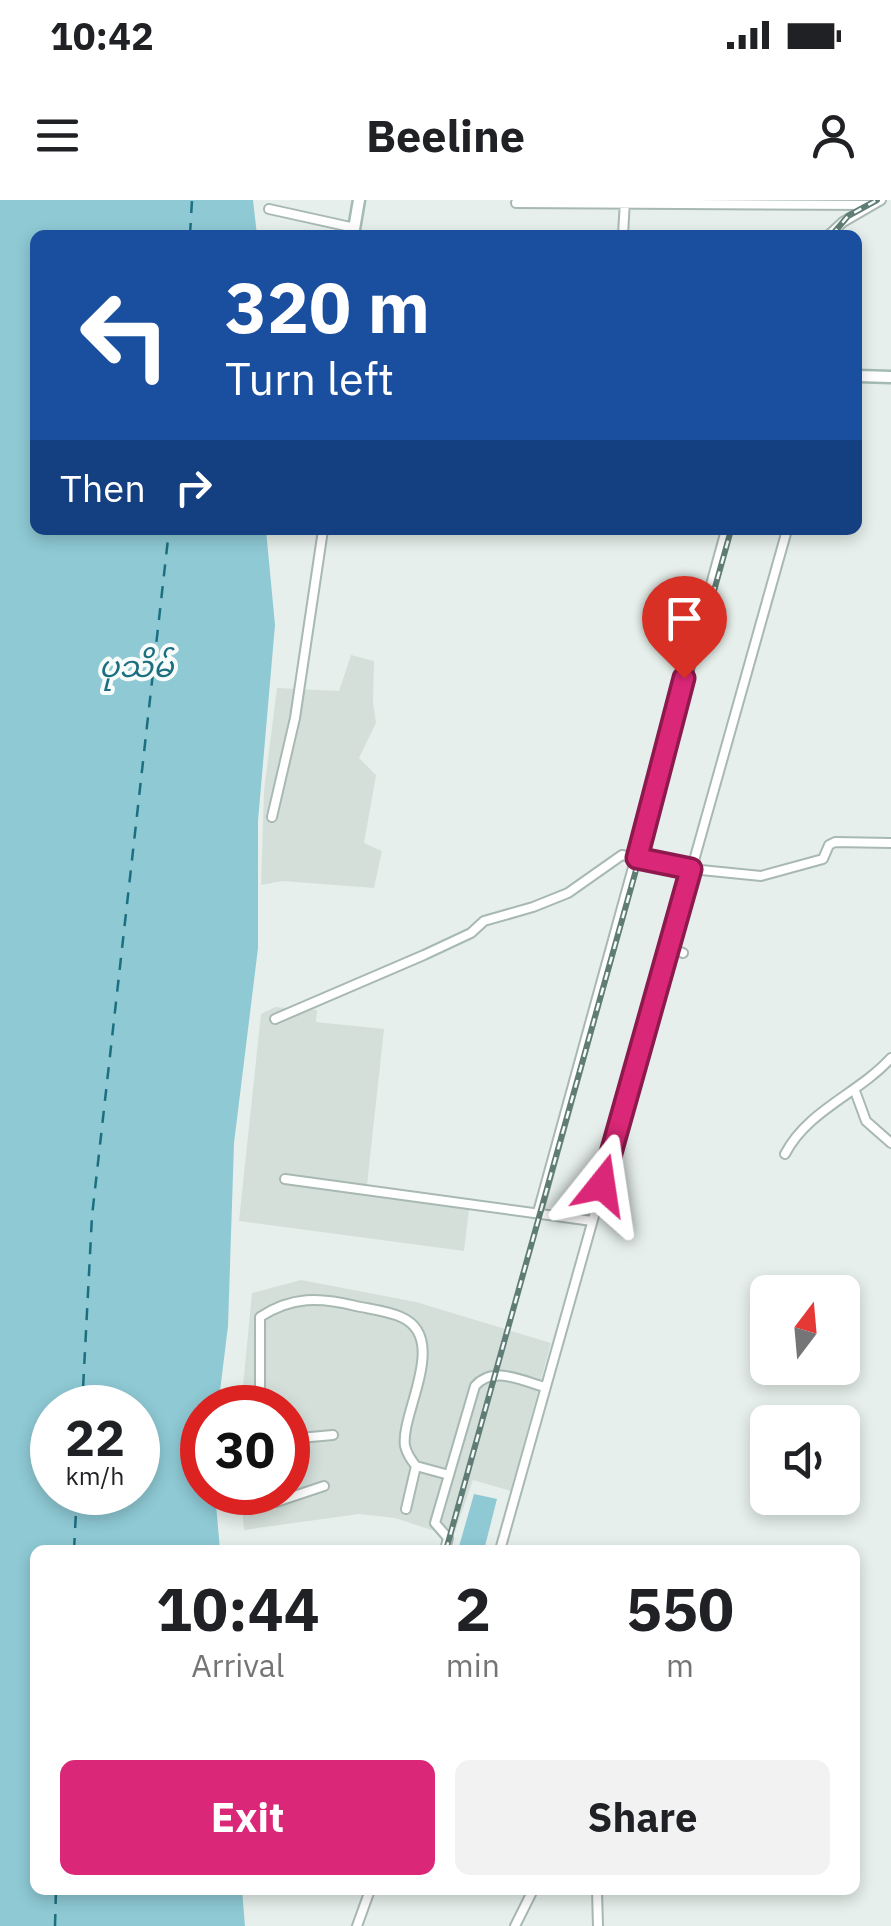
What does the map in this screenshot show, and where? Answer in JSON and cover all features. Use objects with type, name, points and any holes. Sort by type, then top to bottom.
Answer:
[{"type":"street","points":[[354,230],[359,200]]},
{"type":"street","points":[[516,203],[876,202]]},
{"type":"street","points":[[834,230],[876,202]]},
{"type":"street","points":[[623,230],[625,203]]},
{"type":"street","points":[[269,209],[350,230]]},
{"type":"street","points":[[862,376],[891,376]]},
{"type":"street","points":[[272,817],[295,718],[322,535]]},
{"type":"street","points":[[538,1212],[725,535]]},
{"type":"street","points":[[501,1545],[786,535]]},
{"type":"street","points":[[275,1020],[472,933],[484,921],[568,892],[622,855],[691,869],[761,876],[823,860],[828,844],[834,842],[891,843]]},
{"type":"street","points":[[668,948],[683,952]]},
{"type":"street","points":[[784,1154],[803,1126],[855,1092],[891,1058]]},
{"type":"street","points":[[855,1092],[866,1120],[891,1143]]},
{"type":"street","points":[[285,1179],[592,1220]]},
{"type":"street","points":[[260,1385],[260,1317],[279,1305],[326,1298],[405,1318],[420,1337],[424,1360],[404,1443],[416,1466],[406,1509]]},
{"type":"street","points":[[446,1545],[448,1538],[435,1523],[475,1386],[482,1378],[494,1374],[545,1387]]},
{"type":"street","points":[[310,1437],[333,1435]]},
{"type":"street","points":[[416,1466],[448,1475]]},
{"type":"street","points":[[310,1493],[324,1486]]},
{"type":"street","points":[[358,1926],[368,1895]]},
{"type":"street","points":[[515,1926],[531,1895]]},
{"type":"street","points":[[597,1895],[598,1926]]},
{"type":"shaded area","points":[[351,655],[374,661],[376,723],[359,758],[376,775],[364,843],[382,851],[374,888],[282,881],[261,885],[264,791],[277,688],[339,691]]},
{"type":"shaded area","points":[[275,1007],[317,1010],[316,1022],[384,1029],[367,1185],[470,1201],[464,1251],[239,1221],[261,1014]]},
{"type":"shaded area","points":[[301,1280],[416,1302],[551,1343],[511,1491],[473,1480],[453,1537],[395,1518],[359,1514],[244,1530],[243,1515],[310,1515],[310,1385],[243,1385],[252,1293]]},
{"type":"water","name":"ပုသိမ်","points":[[0,200],[253,200],[256,230],[30,230],[30,535],[266,535],[275,625],[258,821],[258,948],[234,1143],[228,1326],[221,1385],[180,1385],[180,1515],[217,1515],[220,1545],[30,1545],[30,1895],[242,1895],[245,1926],[0,1926]]},
{"type":"water","points":[[474,1494],[497,1499],[485,1545],[459,1545]]},
{"type":"ferry route","points":[[190,230],[192,200]]},
{"type":"ferry route","points":[[83,1385],[92,1216],[168,535]]},
{"type":"ferry route","points":[[74,1545],[76,1515]]},
{"type":"ferry route","points":[[55,1926],[56,1895]]},
{"type":"railway","points":[[836,230],[848,216],[877,200]]},
{"type":"railway","points":[[447,1545],[730,535]]},
{"type":"route","points":[[602,1185],[691,869],[637,858],[684,678]]}]
